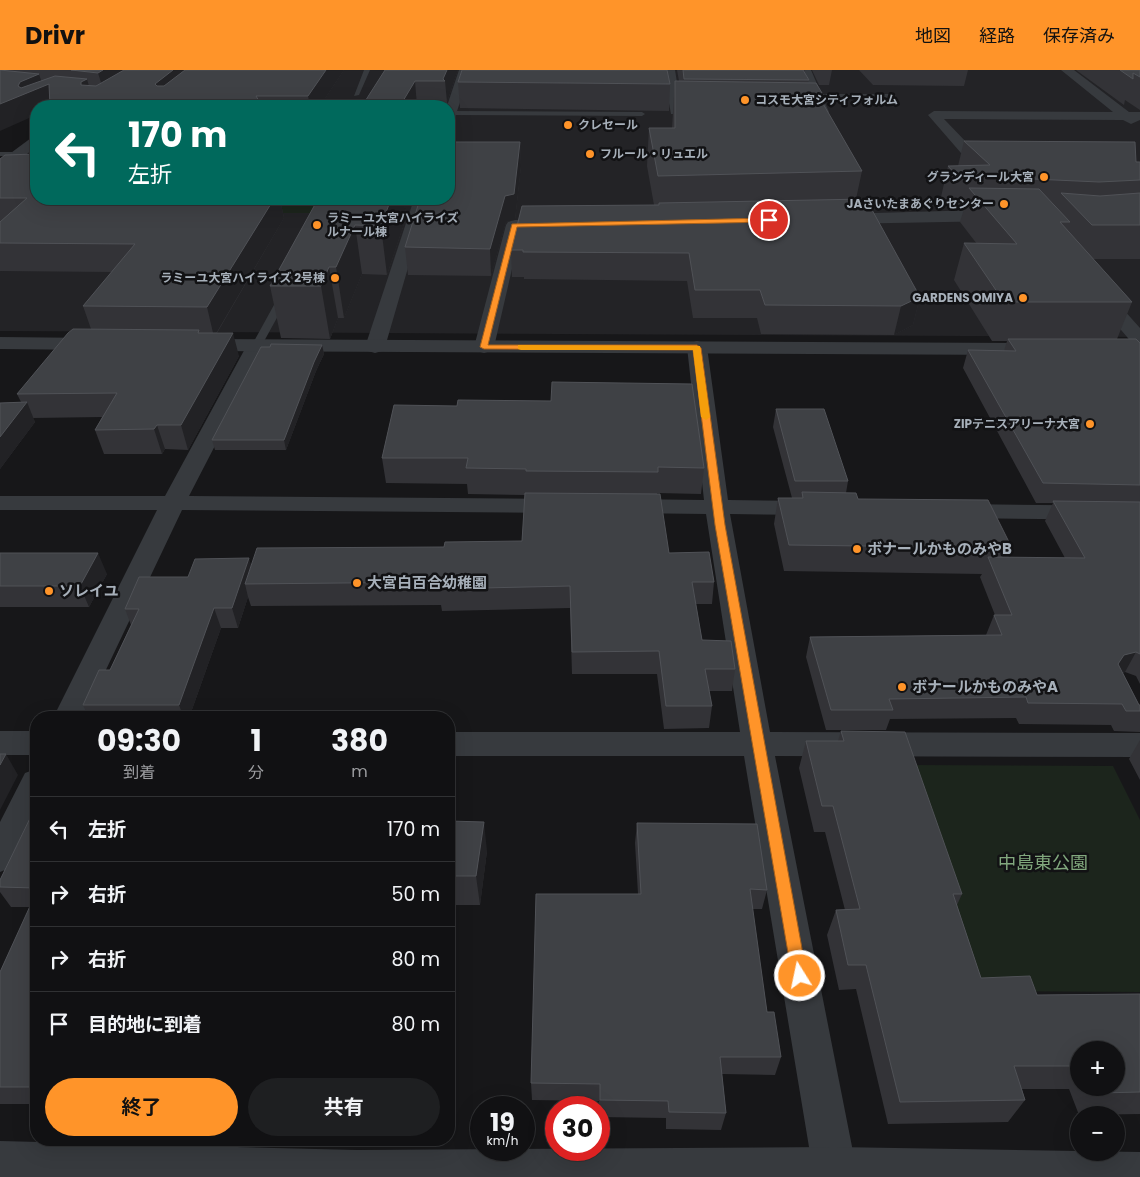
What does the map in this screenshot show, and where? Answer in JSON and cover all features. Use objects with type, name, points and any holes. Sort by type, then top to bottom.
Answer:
[{"type":"street","points":[[455,100],[465,70]]},
{"type":"street","points":[[669,70],[675,111],[715,111]]},
{"type":"street","points":[[803,112],[823,112],[805,70]]},
{"type":"street","points":[[1068,70],[1134,116],[1140,127]]},
{"type":"street","points":[[1014,151],[966,150],[934,115],[1134,116]]},
{"type":"street","points":[[4,171],[17,154],[30,145]]},
{"type":"street","points":[[375,347],[420,205]]},
{"type":"street","points":[[822,219],[980,215],[1016,218]]},
{"type":"street","points":[[484,347],[514,225],[570,225]]},
{"type":"street","points":[[1090,283],[1140,340]]},
{"type":"street","points":[[0,343],[119,344]]},
{"type":"street","points":[[178,344],[375,347],[1061,349]]},
{"type":"street","points":[[71,711],[173,502],[257,345]]},
{"type":"street","points":[[697,348],[717,507],[757,744],[836,1173]]},
{"type":"street","points":[[1120,349],[1140,349]]},
{"type":"street","points":[[0,503],[173,502],[835,509]]},
{"type":"street","points":[[933,510],[1140,513]]},
{"type":"street","points":[[0,743],[30,743]]},
{"type":"street","points":[[455,744],[1140,745]]},
{"type":"street","points":[[0,857],[30,794]]},
{"type":"street","points":[[0,1163],[357,1175],[1140,1174]]},
{"type":"lane","points":[[356,95],[367,70]]},
{"type":"lane","points":[[816,96],[893,96]]},
{"type":"lane","points":[[455,115],[642,114]]},
{"type":"lane","points":[[0,154],[17,154]]},
{"type":"lane","points":[[0,175],[4,171]]},
{"type":"lane","points":[[257,345],[290,286]]},
{"type":"shaded area","points":[[181,70],[1140,70],[1140,337],[0,331],[0,185],[30,197],[30,205],[455,205],[455,100],[131,100]]},
{"type":"green space","points":[[263,205],[394,205],[391,213],[258,213]]},
{"type":"green space","name":"中島東公園","points":[[910,765],[1113,766],[1140,820],[1140,992],[982,991]]},
{"type":"building","points":[[0,70],[39,74],[20,82],[18,86],[21,88],[55,76],[87,79],[81,82],[81,85],[96,86],[124,70],[173,70],[155,84],[157,86],[164,86],[185,70],[326,70],[308,96],[256,96],[258,100],[50,100],[49,84],[0,104]]},
{"type":"building","points":[[71,70],[103,70],[98,73]]},
{"type":"building","points":[[385,70],[447,70],[443,79],[445,81],[415,81],[404,100],[366,100]]},
{"type":"building","points":[[462,70],[667,70],[670,84],[458,82]]},
{"type":"building","points":[[683,70],[803,70],[809,80],[684,79]]},
{"type":"building","points":[[1120,70],[1140,70],[1140,77],[1133,73],[1133,79]]},
{"type":"building","points":[[675,81],[816,83],[822,93],[818,95],[862,171],[658,176],[649,128],[675,128]]},
{"type":"building","points":[[964,141],[1135,142],[1136,162],[1140,162],[1140,180],[1099,182],[958,177],[948,166],[990,165]]},
{"type":"building","points":[[455,142],[520,142],[514,194],[505,196],[490,249],[405,247],[418,205],[455,205]]},
{"type":"building","points":[[30,154],[30,205],[270,205],[207,307],[83,306],[135,244],[0,243],[0,222],[27,198],[0,198],[0,159],[5,155]]},
{"type":"building","points":[[969,188],[1039,189],[1070,222],[1060,222],[1132,302],[1004,302],[964,243],[1017,244]]},
{"type":"building","points":[[1061,193],[1100,196],[1140,193],[1140,225],[1092,225]]},
{"type":"building","points":[[866,199],[920,297],[901,306],[765,305],[760,290],[695,290],[689,253],[523,252],[523,250],[511,250],[522,206],[659,205],[659,203]]},
{"type":"building","points":[[315,205],[389,205],[381,226],[355,225],[336,267],[329,267],[321,286],[270,286]]},
{"type":"building","points":[[73,329],[199,330],[198,333],[233,333],[181,425],[157,425],[154,429],[95,430],[117,393],[17,394]]},
{"type":"building","points":[[1008,339],[1136,339],[1140,343],[1140,485],[1043,483],[968,350],[1016,351]]},
{"type":"building","points":[[271,344],[322,345],[284,440],[212,440],[261,347],[270,347]]},
{"type":"building","points":[[552,382],[692,384],[704,468],[658,467],[658,472],[526,471],[526,469],[466,468],[468,458],[382,458],[394,405],[457,406],[458,400],[551,401]]},
{"type":"building","points":[[27,402],[0,437],[0,403]]},
{"type":"building","points":[[776,409],[824,409],[848,481],[795,481]]},
{"type":"building","points":[[802,492],[856,493],[858,499],[988,500],[1012,548],[789,545],[778,498],[803,498]]},
{"type":"building","points":[[525,493],[660,494],[669,553],[709,552],[714,582],[692,582],[702,640],[731,641],[735,669],[705,669],[712,706],[666,706],[659,651],[572,652],[570,586],[439,589],[440,582],[245,584],[257,548],[444,547],[445,542],[522,541]]},
{"type":"building","points":[[1053,501],[1140,502],[1140,654],[1136,652],[1124,655],[1118,664],[1140,705],[1140,711],[1126,711],[1122,704],[1028,703],[1026,697],[889,699],[893,710],[831,710],[810,637],[1002,635],[994,615],[1012,615],[988,557],[1085,558]]},
{"type":"building","points":[[0,553],[98,553],[80,586],[0,586]]},
{"type":"building","points":[[249,558],[232,608],[214,608],[179,705],[83,705],[99,670],[110,670],[139,609],[125,609],[139,577],[188,577],[195,559]]},
{"type":"building","points":[[841,731],[905,732],[962,894],[953,894],[981,978],[1030,976],[1037,995],[1140,994],[1140,1092],[1125,1092],[1125,1041],[1070,1041],[1070,1066],[1014,1066],[1025,1100],[900,1102],[866,965],[848,965],[836,910],[860,909],[833,806],[822,806],[806,741],[844,741]]},
{"type":"building","points":[[0,754],[6,754],[0,765]]},
{"type":"building","points":[[30,818],[30,888],[0,887],[0,880]]},
{"type":"building","points":[[455,821],[484,822],[476,876],[455,876]]},
{"type":"building","points":[[637,823],[757,824],[767,890],[750,889],[767,1012],[774,1012],[781,1057],[720,1057],[726,1113],[669,1112],[668,1101],[610,1100],[610,1096],[600,1096],[600,1084],[531,1083],[536,894],[641,894]]},
{"type":"building","points":[[30,906],[30,1087],[0,1087],[0,972]]},
{"type":"slow traffic","points":[[521,347],[697,348],[706,417]]},
{"type":"place","name":"コスモ大宮シティフォルム","points":[[745,100]]},
{"type":"place","name":"クレセール","points":[[568,125]]},
{"type":"place","name":"フルール・リュエル","points":[[590,154]]},
{"type":"place","name":"グランディール大宮","points":[[1044,177]]},
{"type":"place","name":"JAさいたまあぐりセンター","points":[[1004,204]]},
{"type":"place","name":"ラミーユ大宮ハイライズ ルナール棟","points":[[317,225]]},
{"type":"place","name":"ラミーユ大宮ハイライズ 2号棟","points":[[335,278]]},
{"type":"place","name":"GARDENS OMIYA","points":[[1023,298]]},
{"type":"place","name":"ZIPテニスアリーナ大宮","points":[[1090,424]]},
{"type":"place","name":"ボナールかものみやB","points":[[857,549]]},
{"type":"place","name":"大宮白百合幼稚園","points":[[357,583]]},
{"type":"place","name":"ソレイユ","points":[[49,591]]},
{"type":"place","name":"ボナールかものみやA","points":[[902,687]]},
{"type":"route","points":[[769,220],[514,225],[484,347],[697,348],[717,507],[757,744],[800,976]]}]
